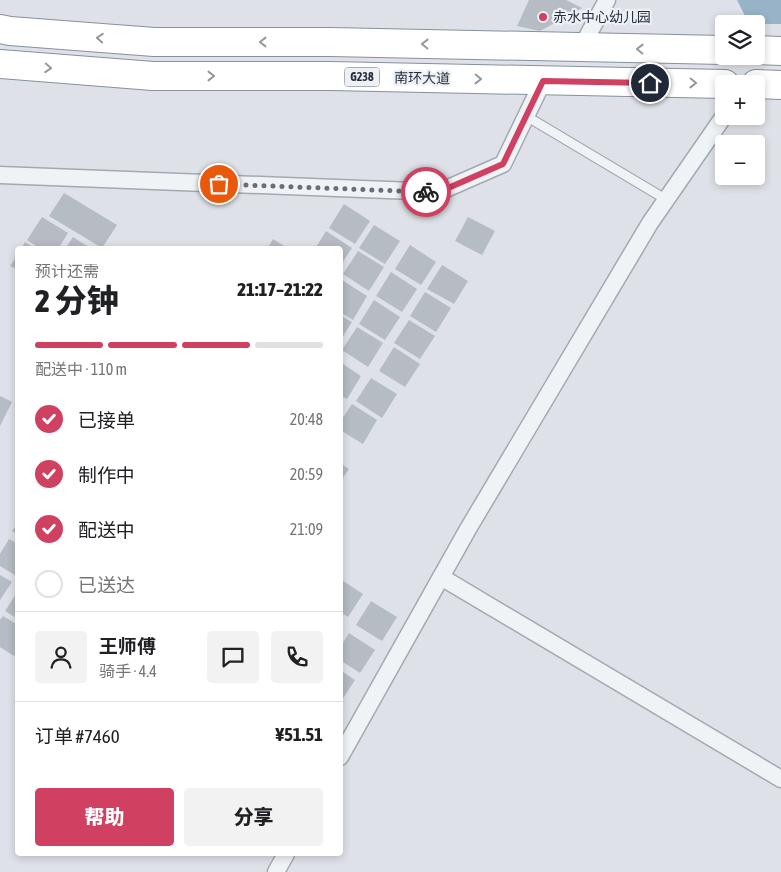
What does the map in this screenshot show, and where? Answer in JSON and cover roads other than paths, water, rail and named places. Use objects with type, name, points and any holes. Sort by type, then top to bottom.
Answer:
[{"type":"highway","points":[[0,29],[154,42],[330,42],[715,50]]},
{"type":"highway","points":[[765,50],[781,51]]},
{"type":"highway","name":"南环大道","points":[[0,64],[153,76],[330,76],[715,84]]},
{"type":"highway","points":[[765,84],[781,84]]},
{"type":"street","points":[[581,48],[607,0]]},
{"type":"street","points":[[0,175],[439,192],[503,164],[543,81]]},
{"type":"street","points":[[343,752],[441,577],[645,232],[718,125]]},
{"type":"street","points":[[441,577],[781,779]]},
{"type":"street","points":[[276,872],[285,856]]},
{"type":"lane","points":[[526,116],[667,200]]},
{"type":"water","points":[[737,0],[781,0],[781,24],[765,24],[765,15],[744,15]]},
{"type":"place","name":"赤水中心幼儿园","points":[[543,17]]}]
